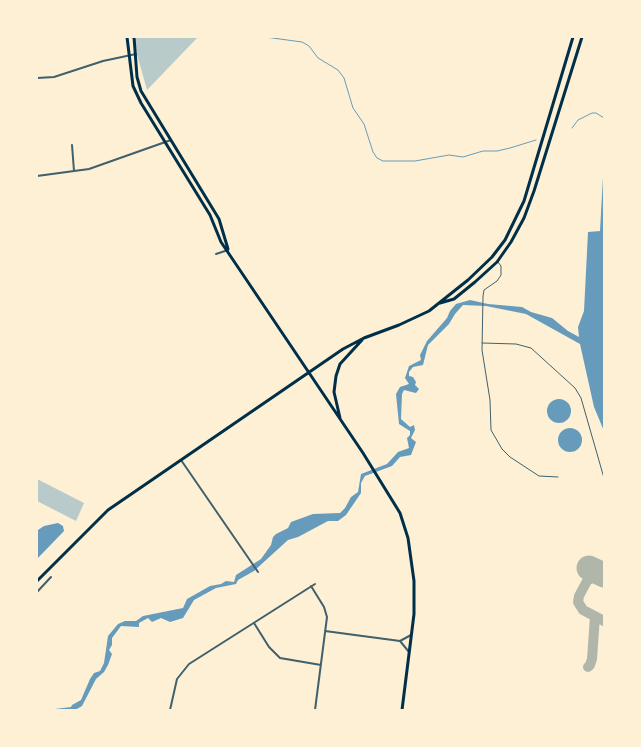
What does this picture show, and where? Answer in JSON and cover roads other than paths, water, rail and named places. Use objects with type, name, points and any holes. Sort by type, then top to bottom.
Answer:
[{"type":"main road","points":[[127,37],[135,92],[210,216],[221,242],[228,250],[307,372],[363,452],[400,513],[412,559],[414,581],[411,635],[402,710]]},
{"type":"main road","points":[[134,37],[139,86],[145,99],[219,219],[227,240],[228,250]]},
{"type":"main road","points":[[37,581],[108,510],[307,372],[364,338],[414,319],[438,304],[468,280],[492,257],[506,240],[524,201],[573,37]]},
{"type":"main road","points":[[438,304],[454,299],[497,262],[511,242],[524,218],[532,198],[582,37]]},
{"type":"main road","points":[[342,422],[334,392],[336,376],[340,364],[364,338]]},
{"type":"street","points":[[37,78],[54,77],[103,61],[136,54]]},
{"type":"street","points":[[37,176],[98,166],[171,140]]},
{"type":"street","points":[[72,145],[74,171]]},
{"type":"street","points":[[216,254],[228,250]]},
{"type":"street","points":[[181,460],[258,572]]},
{"type":"street","points":[[37,592],[51,577]]},
{"type":"street","points":[[170,710],[176,683],[189,664],[315,584]]},
{"type":"street","points":[[311,586],[324,607],[327,617],[316,710]]},
{"type":"street","points":[[254,623],[269,647],[280,658],[321,665]]},
{"type":"street","points":[[325,631],[400,641],[411,635]]},
{"type":"street","points":[[400,641],[409,652]]},
{"type":"lane","points":[[497,262],[501,266],[501,275],[497,281],[484,290],[482,296],[481,343],[490,400],[491,430],[502,449],[510,457],[539,476],[558,476]]},
{"type":"lane","points":[[481,343],[516,344],[531,348],[574,388],[581,398],[604,478]]},
{"type":"water","points":[[604,159],[604,431],[594,407],[580,344],[526,314],[486,306],[463,305],[449,324],[428,345],[423,365],[413,367],[409,372],[409,376],[413,377],[416,382],[415,385],[419,389],[416,393],[404,390],[402,394],[401,419],[410,427],[414,425],[415,430],[411,438],[416,442],[411,455],[400,457],[392,466],[365,476],[361,483],[361,493],[346,515],[338,521],[328,521],[298,537],[288,540],[254,571],[238,580],[236,584],[216,588],[194,600],[183,618],[170,622],[161,618],[152,622],[148,618],[139,623],[139,627],[121,626],[112,638],[112,645],[109,650],[112,654],[108,665],[104,672],[96,679],[82,706],[75,710],[47,710],[71,707],[81,700],[90,679],[94,673],[100,671],[104,663],[108,636],[118,624],[125,621],[136,621],[143,616],[183,608],[187,599],[210,586],[221,584],[226,581],[234,582],[236,575],[261,559],[271,545],[273,537],[288,528],[291,522],[313,514],[340,513],[345,508],[351,497],[358,492],[361,474],[387,464],[398,452],[409,448],[407,438],[410,435],[410,431],[399,424],[396,394],[400,387],[409,384],[405,378],[409,366],[421,360],[420,355],[427,341],[447,318],[450,311],[456,304],[470,300],[488,304],[522,307],[531,312],[552,318],[568,331],[579,337],[578,327],[584,311],[588,232],[600,231]]},
{"type":"water","points":[[559,399],[564,400],[570,406],[570,416],[564,422],[559,423],[554,422],[548,416],[547,411],[548,406],[554,400]]},
{"type":"water","points":[[570,428],[575,429],[581,435],[581,445],[575,451],[570,452],[565,451],[559,445],[558,440],[559,435],[565,429]]},
{"type":"water","points":[[58,523],[63,526],[64,531],[37,559],[38,530],[44,526]]},
{"type":"waterway","points":[[265,37],[302,42],[309,46],[318,58],[338,70],[344,78],[353,108],[364,124],[373,152],[377,158],[383,161],[415,161],[449,155],[463,157],[483,151],[497,151],[510,148],[536,140]]},
{"type":"waterway","points":[[572,128],[578,120],[592,113],[596,113],[604,118]]}]
